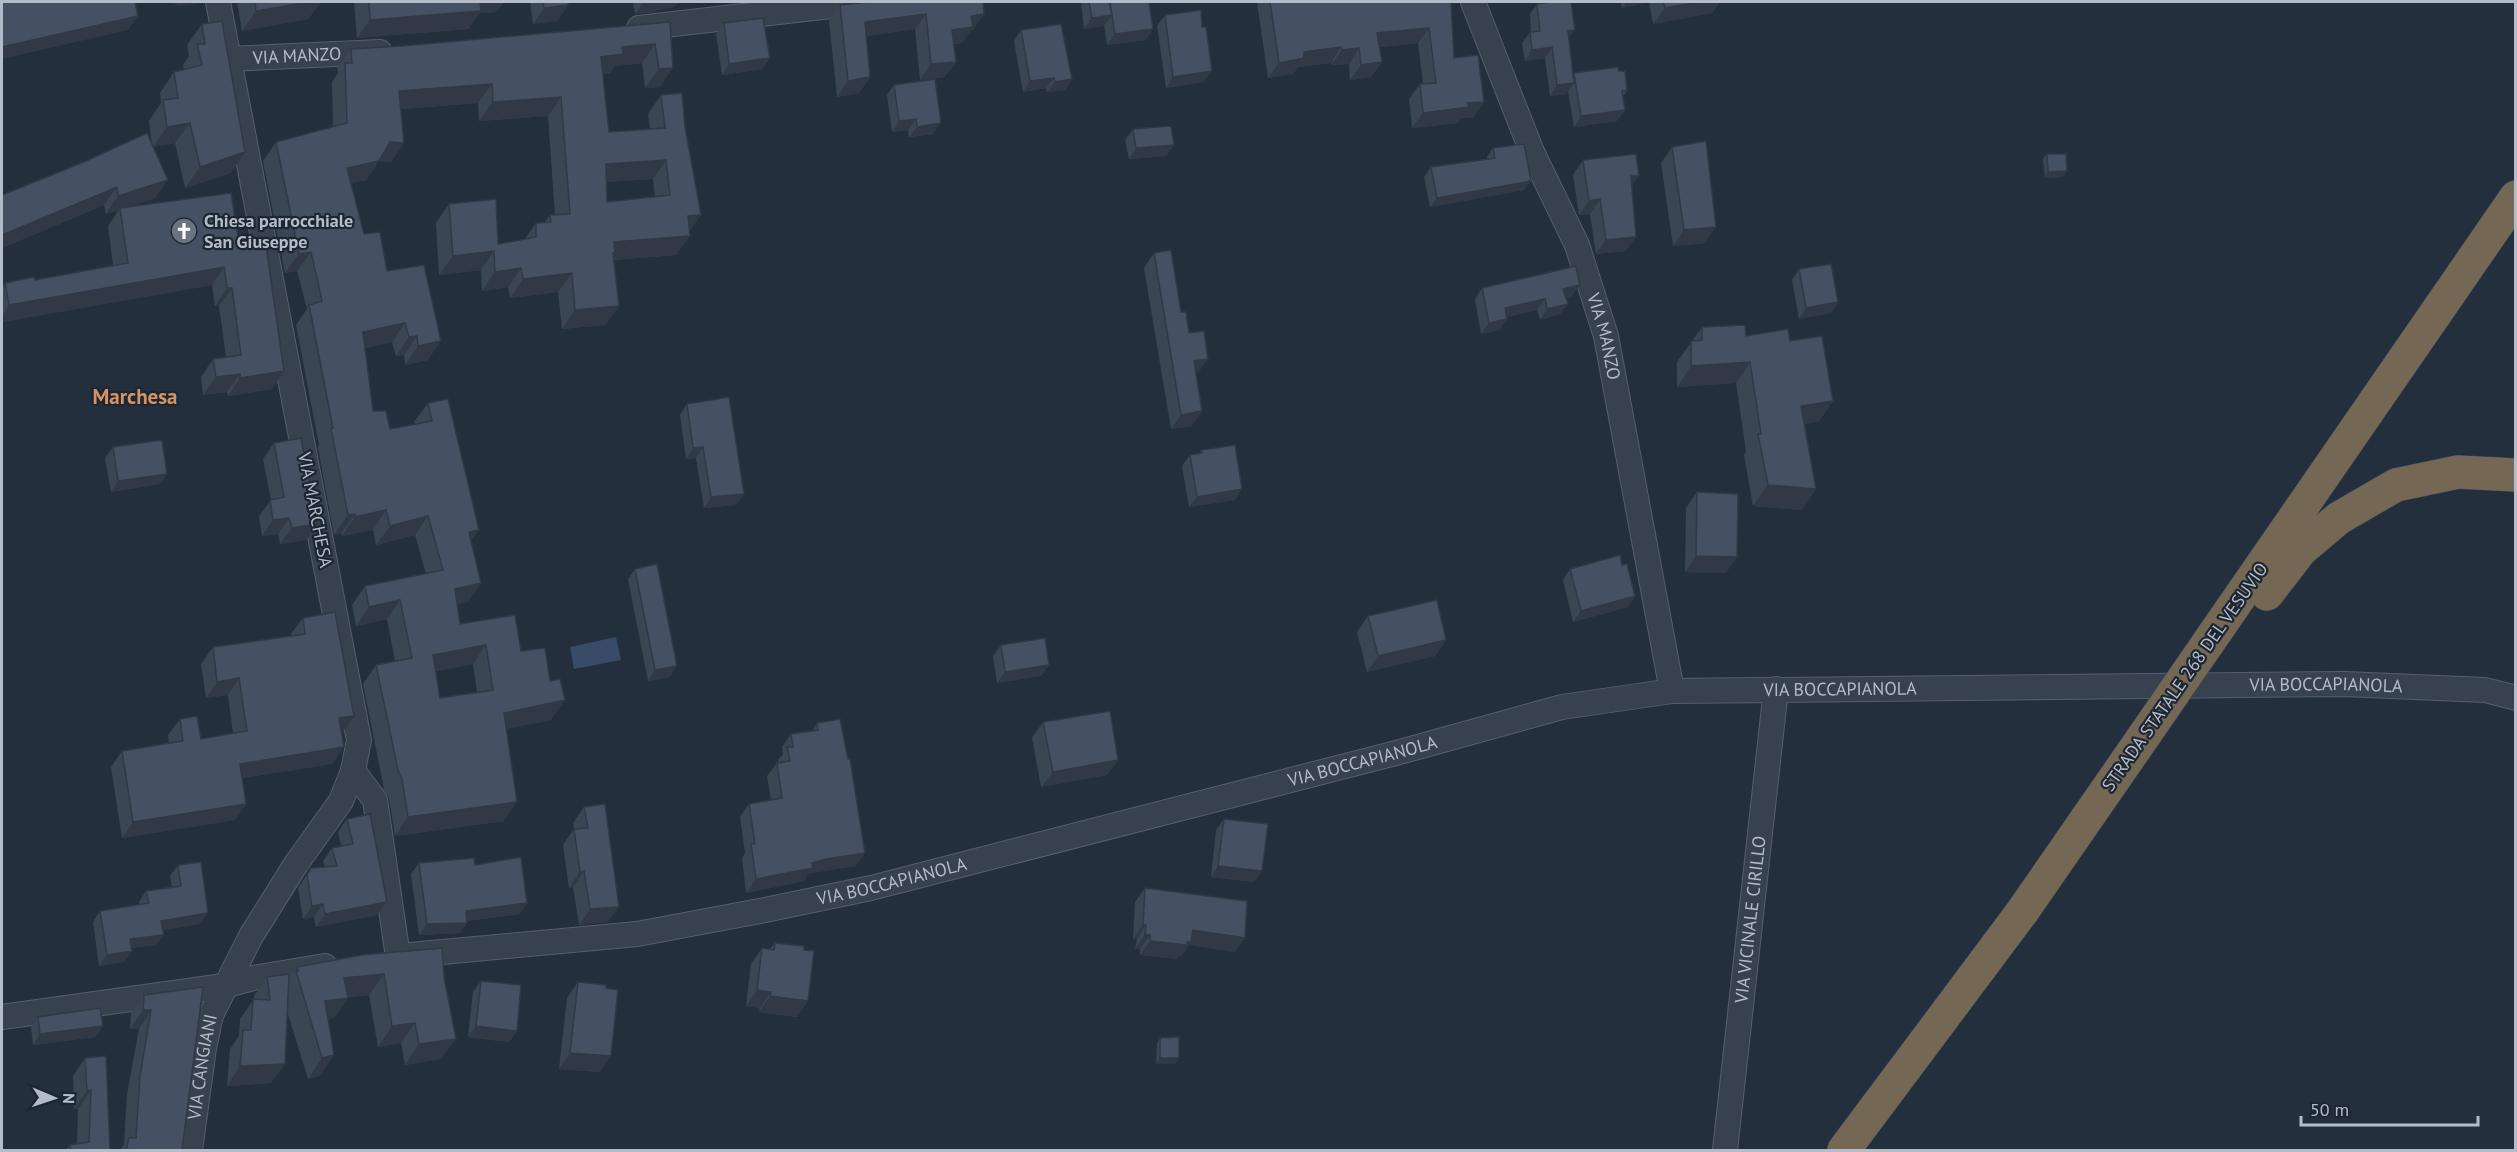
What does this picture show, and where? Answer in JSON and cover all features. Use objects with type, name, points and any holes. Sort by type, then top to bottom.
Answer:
[{"type":"highway","name":"STRADA STATALE 268 DEL VESUVIO","points":[[1844,1150],[2022,912],[2516,197]]},
{"type":"highway","points":[[2208,643],[2263,600],[2301,550],[2339,518],[2396,485],[2458,472],[2516,475]]},
{"type":"street","name":"VIA MARCHESA","points":[[218,2],[359,740],[353,771],[341,801],[296,864],[251,936],[224,986]]},
{"type":"street","points":[[619,30],[866,2]]},
{"type":"street","name":"VIA MANZO","points":[[1473,2],[1532,152],[1577,245],[1593,290],[1606,336],[1672,691]]},
{"type":"street","name":"VIA MANZO","points":[[229,59],[399,50]]},
{"type":"street","name":"VIA BOCCAPIANOLA","points":[[353,771],[375,800],[388,958],[637,934],[786,906],[872,888],[1396,753],[1562,707],[1672,691],[2344,684],[2485,690],[2516,698]]},
{"type":"street","name":"VIA VICINALE CIRILLO","points":[[1725,1150],[1776,689]]},
{"type":"street","points":[[2,1017],[224,986],[253,978],[346,962]]},
{"type":"street","name":"VIA CANGIANI","points":[[190,1150],[204,1048],[211,1015],[224,986]]},
{"type":"water","points":[[616,637],[621,660],[574,669],[570,647]]},
{"type":"building","points":[[2,2],[135,2],[138,16],[2,47]]},
{"type":"building","points":[[255,2],[309,2],[256,11]]},
{"type":"building","points":[[369,2],[480,2],[481,11],[370,20]]},
{"type":"building","points":[[543,2],[568,2],[568,5],[544,8]]},
{"type":"building","points":[[868,2],[983,2],[984,14],[971,16],[973,27],[952,30],[956,62],[931,64],[926,14],[865,22],[870,77],[848,81],[840,5]]},
{"type":"building","points":[[1089,2],[1109,2],[1112,15],[1092,18]]},
{"type":"building","points":[[1110,2],[1149,2],[1153,29],[1115,34]]},
{"type":"building","points":[[1270,2],[1451,2],[1454,58],[1478,55],[1484,102],[1468,103],[1469,107],[1423,113],[1420,84],[1436,83],[1429,28],[1377,33],[1382,62],[1361,65],[1359,48],[1342,50],[1341,47],[1304,52],[1304,58],[1279,63]]},
{"type":"building","points":[[1571,2],[1575,30],[1568,31],[1574,83],[1557,85],[1552,47],[1532,50],[1530,32],[1540,31],[1537,4]]},
{"type":"building","points":[[1663,2],[1698,2],[1665,8]]},
{"type":"building","points":[[1201,10],[1202,27],[1206,27],[1212,71],[1173,77],[1165,15]]},
{"type":"building","points":[[763,18],[770,58],[729,64],[724,23]]},
{"type":"building","points":[[222,21],[245,152],[200,167],[190,123],[167,127],[163,100],[178,98],[174,72],[202,65],[197,44],[205,44],[202,24]]},
{"type":"building","points":[[670,22],[673,68],[659,69],[655,44],[622,47],[623,54],[601,57],[609,132],[665,128],[661,95],[682,93],[685,127],[701,215],[688,216],[690,236],[614,242],[615,253],[613,253],[619,306],[575,310],[572,273],[523,279],[521,268],[495,272],[494,251],[453,256],[449,204],[496,199],[498,244],[536,237],[536,223],[551,222],[550,215],[570,214],[561,97],[493,102],[492,84],[399,91],[404,143],[390,142],[379,161],[347,168],[364,234],[380,232],[387,271],[424,265],[441,341],[418,346],[417,336],[409,337],[405,323],[363,332],[373,411],[386,411],[390,429],[432,421],[428,403],[448,399],[479,530],[469,532],[481,583],[455,589],[460,624],[515,615],[521,651],[545,648],[550,681],[560,679],[565,700],[504,713],[517,802],[408,817],[402,779],[398,770],[376,665],[412,658],[400,600],[369,607],[365,586],[443,570],[428,516],[390,526],[386,510],[355,517],[355,514],[348,515],[309,305],[322,301],[311,252],[299,254],[276,142],[347,123],[345,63],[352,63],[351,49]],"holes":[[[666,160],[670,195],[607,202],[606,164]],[[486,645],[493,690],[440,698],[433,655]]]},
{"type":"building","points":[[1061,24],[1072,79],[1055,82],[1054,78],[1030,81],[1021,30]]},
{"type":"building","points":[[1618,67],[1619,71],[1625,71],[1627,91],[1622,91],[1625,110],[1581,116],[1574,73]]},
{"type":"building","points":[[935,79],[941,123],[917,127],[916,119],[899,121],[894,85]]},
{"type":"building","points":[[1171,126],[1174,145],[1136,148],[1133,129]]},
{"type":"building","points":[[147,133],[168,180],[118,196],[117,187],[2,235],[2,195]]},
{"type":"building","points":[[1706,141],[1716,227],[1684,230],[1672,147]]},
{"type":"building","points":[[1524,144],[1531,181],[1437,198],[1431,167],[1495,158],[1493,148]]},
{"type":"building","points":[[1636,154],[1639,176],[1631,176],[1636,237],[1606,240],[1600,199],[1589,201],[1583,160]]},
{"type":"building","points":[[2047,154],[2066,154],[2067,171],[2048,172]]},
{"type":"building","points":[[231,193],[239,242],[265,238],[284,371],[240,378],[240,374],[216,377],[213,359],[241,355],[232,288],[227,288],[224,267],[9,305],[5,283],[34,277],[35,280],[128,263],[120,208]]},
{"type":"building","points":[[1171,250],[1181,312],[1186,312],[1189,333],[1204,331],[1208,359],[1194,361],[1202,411],[1181,415],[1154,253]]},
{"type":"building","points":[[1831,264],[1838,302],[1806,308],[1799,269]]},
{"type":"building","points":[[1576,266],[1580,285],[1563,289],[1568,304],[1547,309],[1545,299],[1505,308],[1507,319],[1489,323],[1482,288]]},
{"type":"building","points":[[1745,325],[1746,336],[1788,329],[1790,341],[1822,336],[1833,401],[1801,406],[1816,489],[1768,485],[1758,434],[1761,434],[1750,362],[1691,366],[1691,341],[1702,340],[1702,327]]},
{"type":"building","points":[[729,397],[744,494],[711,497],[703,447],[693,448],[687,404]]},
{"type":"building","points":[[301,438],[317,524],[292,528],[289,518],[273,520],[270,500],[284,497],[274,443]]},
{"type":"building","points":[[162,440],[167,474],[118,481],[113,447]]},
{"type":"building","points":[[1235,445],[1242,489],[1197,497],[1190,455],[1202,453],[1201,450]]},
{"type":"building","points":[[1697,492],[1738,494],[1737,557],[1696,556]]},
{"type":"building","points":[[1620,555],[1622,565],[1627,564],[1635,596],[1581,611],[1570,569]]},
{"type":"building","points":[[657,564],[677,666],[655,670],[635,569]]},
{"type":"building","points":[[1437,600],[1446,640],[1378,656],[1368,616]]},
{"type":"building","points":[[335,612],[354,716],[339,718],[344,747],[240,764],[246,804],[133,822],[122,751],[183,741],[180,719],[197,716],[201,739],[247,731],[239,678],[217,682],[213,647],[305,634],[303,618]]},
{"type":"building","points":[[1045,638],[1049,665],[1005,672],[1001,645]]},
{"type":"building","points":[[1110,711],[1118,760],[1053,772],[1043,722]]},
{"type":"building","points":[[840,719],[848,759],[850,759],[865,853],[826,859],[812,863],[813,868],[756,879],[751,844],[755,844],[749,804],[782,798],[777,763],[790,761],[787,747],[793,747],[791,734],[818,730],[817,723]]},
{"type":"building","points":[[605,804],[619,907],[590,909],[584,871],[580,872],[574,829],[588,828],[584,807]]},
{"type":"building","points":[[370,814],[387,902],[325,914],[323,904],[312,906],[307,875],[311,868],[337,866],[332,848],[353,844],[347,819]]},
{"type":"building","points":[[1224,819],[1268,824],[1262,871],[1218,866]]},
{"type":"building","points":[[521,857],[527,903],[466,911],[467,923],[427,924],[419,863],[474,858],[475,865]]},
{"type":"building","points":[[201,862],[208,913],[161,921],[164,935],[130,939],[132,951],[107,955],[100,911],[149,903],[146,891],[181,886],[178,865]]},
{"type":"building","points":[[1145,888],[1247,901],[1245,938],[1193,930],[1191,942],[1187,942],[1187,945],[1150,941],[1150,935],[1145,934],[1146,925],[1143,925]]},
{"type":"building","points":[[775,943],[804,946],[804,950],[814,951],[808,1001],[770,996],[771,992],[757,990],[762,948],[774,950]]},
{"type":"building","points":[[442,948],[444,977],[456,1039],[419,1044],[415,1023],[392,1026],[384,974],[344,978],[348,998],[325,1001],[334,1055],[322,1058],[296,971],[298,971],[297,967],[362,955]]},
{"type":"building","points":[[289,974],[285,1064],[240,1066],[243,1030],[251,1030],[253,999],[270,1000],[267,977]]},
{"type":"building","points":[[481,981],[521,985],[517,1031],[476,1026]]},
{"type":"building","points":[[578,982],[606,985],[606,988],[618,990],[611,1056],[570,1053]]},
{"type":"building","points":[[203,987],[182,1150],[126,1150],[129,1138],[136,1138],[140,1076],[151,1010],[143,1010],[144,995]]},
{"type":"building","points":[[100,1008],[103,1026],[40,1034],[38,1017]]},
{"type":"building","points":[[1179,1037],[1179,1058],[1160,1058],[1160,1038]]},
{"type":"building","points":[[106,1056],[110,1150],[71,1150],[70,1145],[89,1142],[91,1090],[87,1091],[85,1058]]},
{"type":"place","name":"Chiesa parrocchiale San Giuseppe","points":[[184,231]]},
{"type":"district","name":"Marchesa","points":[[135,397]]}]
